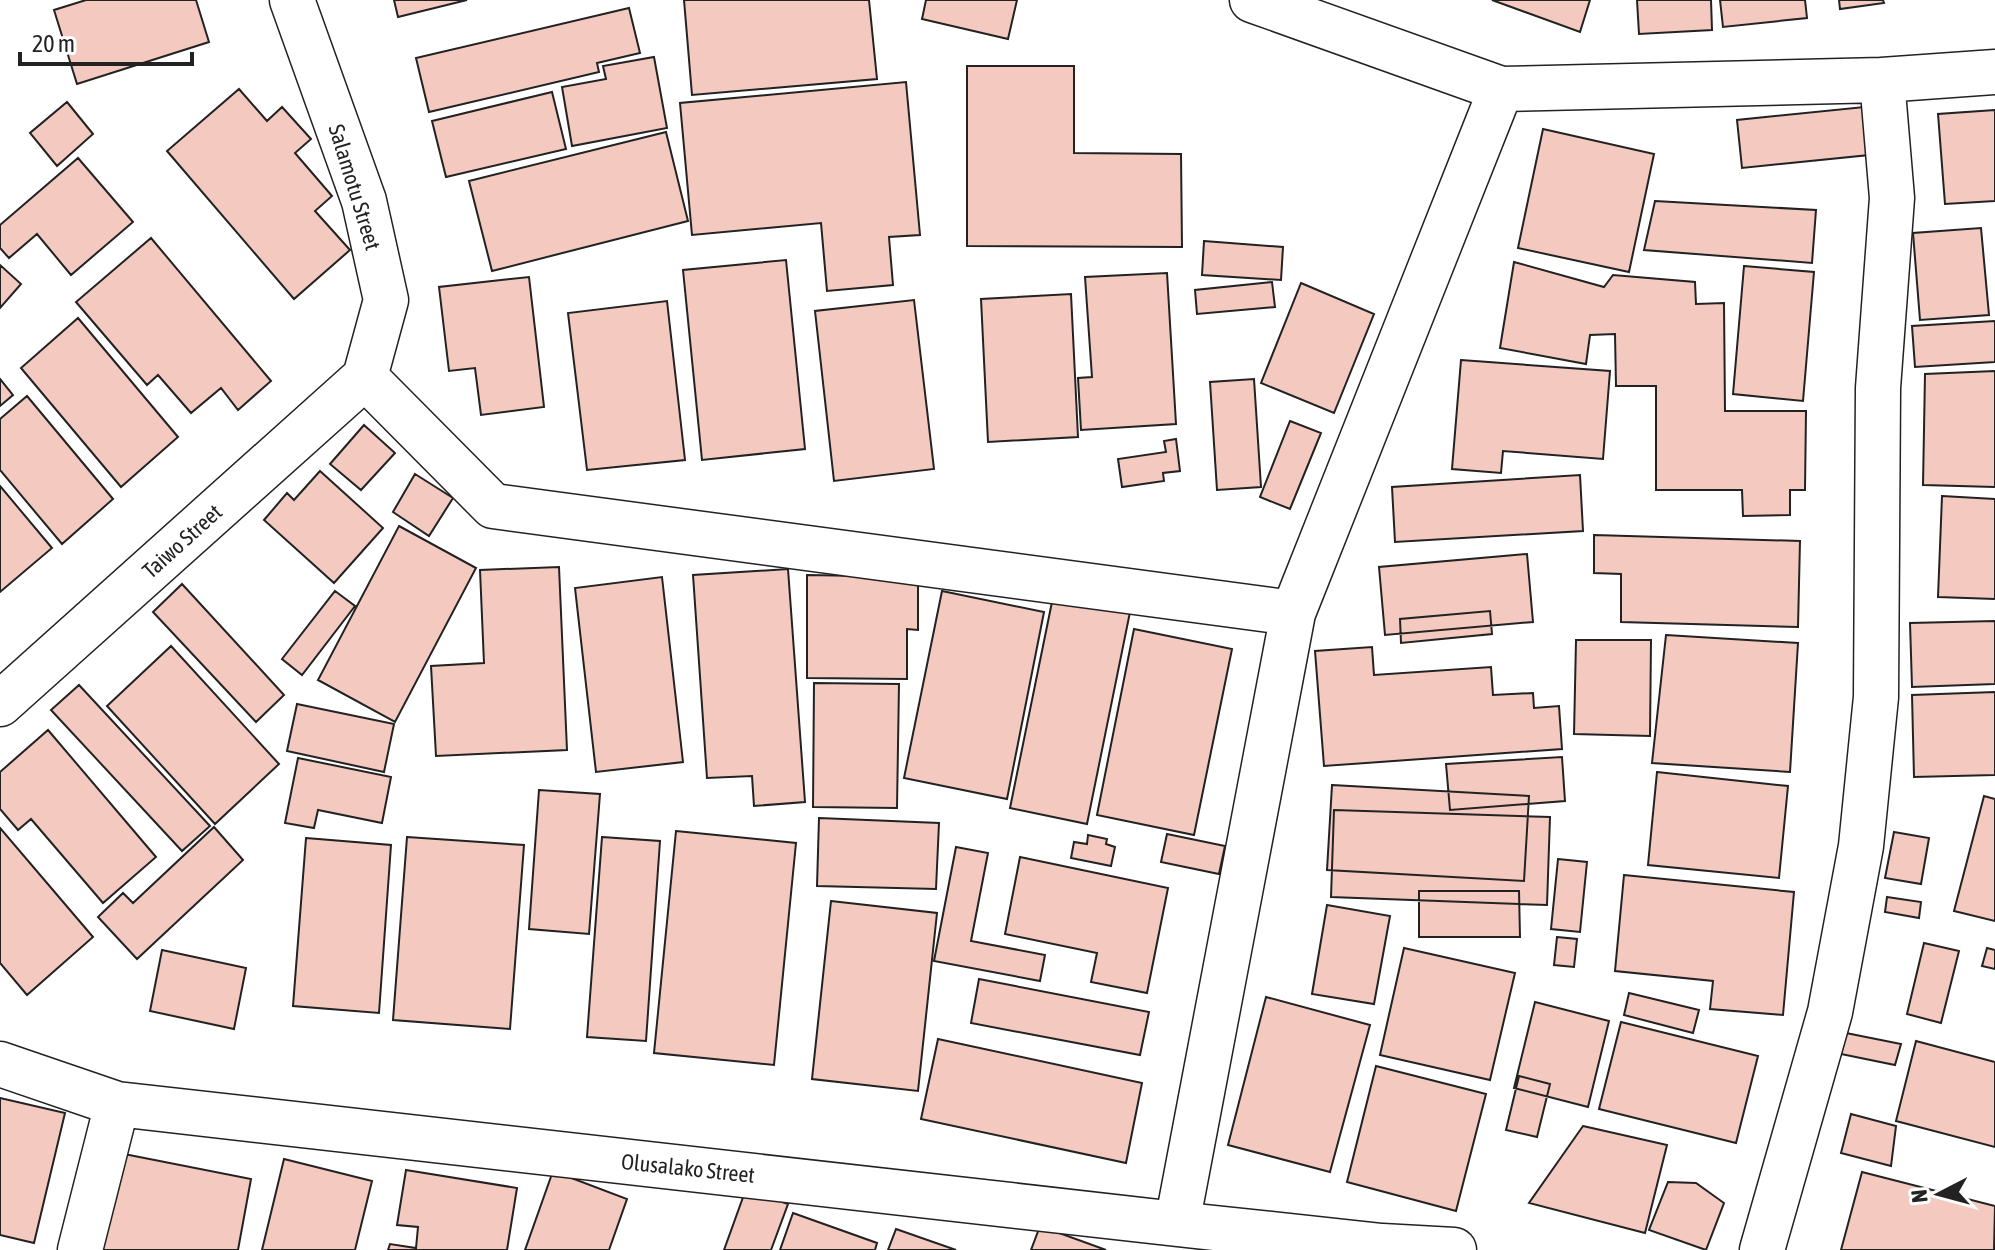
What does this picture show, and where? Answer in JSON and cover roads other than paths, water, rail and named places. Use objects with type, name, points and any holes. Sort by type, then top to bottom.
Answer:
[{"type":"street","name":"Salamotu Street","points":[[292,0],[364,201],[386,300],[365,377]]},
{"type":"street","points":[[1252,0],[1501,89],[1882,80],[1995,72]]},
{"type":"street","points":[[1762,1250],[1830,1012],[1861,846],[1876,697],[1878,388],[1892,198],[1882,80]]},
{"type":"street","points":[[1177,1224],[1293,613],[1501,89]]},
{"type":"street","points":[[365,377],[493,506],[1293,613]]},
{"type":"street","name":"Taiwo Street","points":[[0,704],[365,377]]},
{"type":"street","name":"Olusalako Street","points":[[0,1064],[117,1104],[1381,1248],[1454,1250]]},
{"type":"street","points":[[80,1250],[117,1104]]}]
